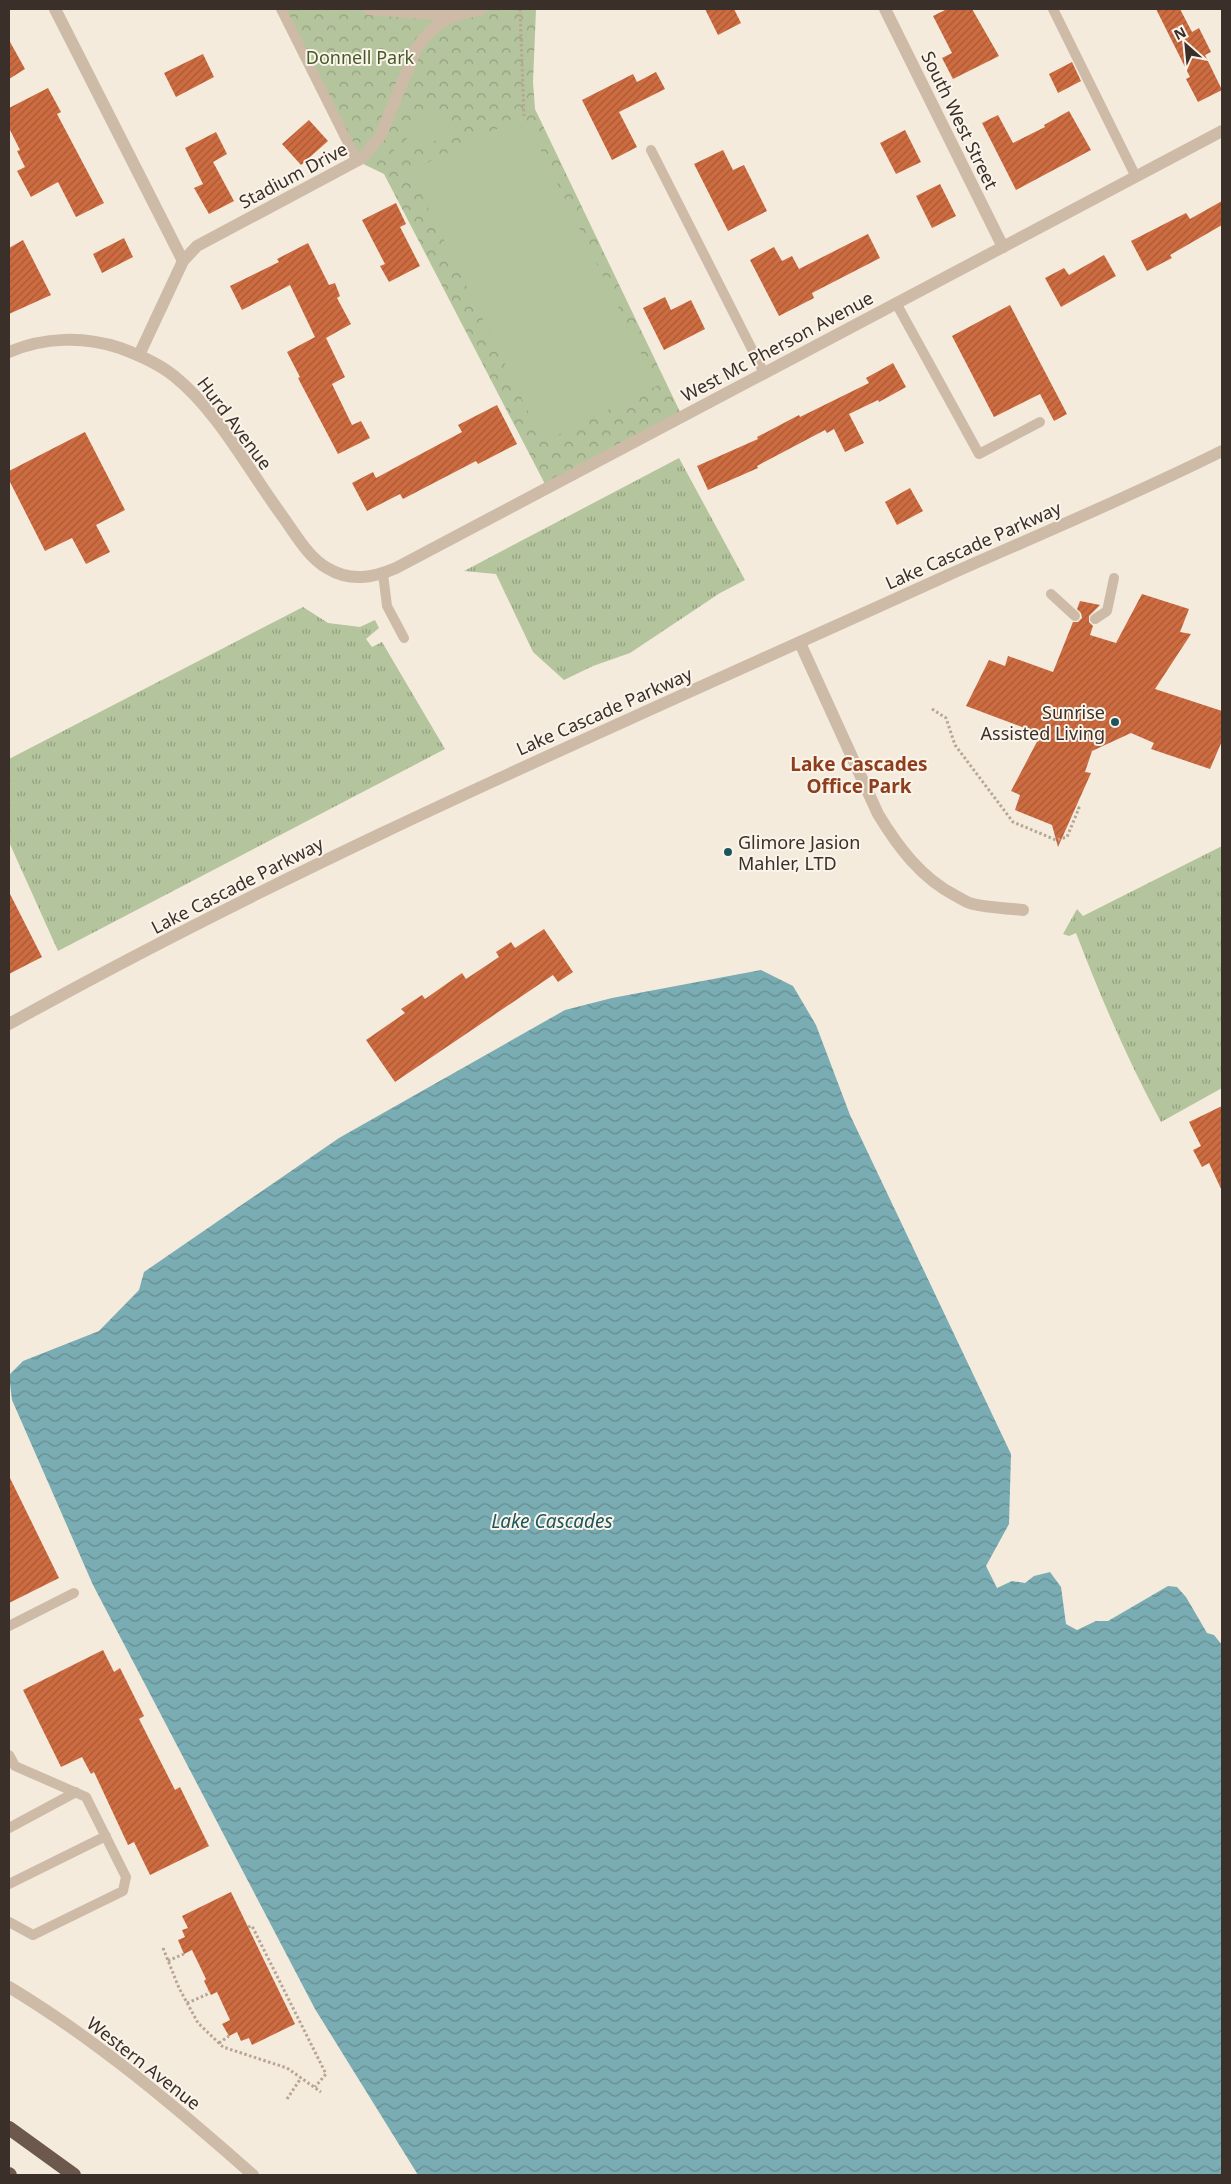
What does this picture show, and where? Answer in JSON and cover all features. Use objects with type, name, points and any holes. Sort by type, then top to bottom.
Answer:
[{"type":"highway","points":[[9,2128],[74,2175]]},
{"type":"street","points":[[55,9],[184,261]]},
{"type":"street","points":[[369,9],[454,15]]},
{"type":"street","name":"Stadium Drive","points":[[138,355],[184,261],[197,246],[357,161],[381,135],[416,49],[423,38],[442,21],[454,15],[482,9]]},
{"type":"street","name":"South West Street","points":[[885,9],[1003,247]]},
{"type":"street","name":"West Mc Pherson Avenue","points":[[344,575],[369,578],[383,574],[1222,131]]},
{"type":"street","name":"Hurd Avenue","points":[[9,352],[38,343],[79,340],[102,342],[138,355],[173,375],[193,393],[218,424],[306,548],[327,568],[344,575]]},
{"type":"street","name":"Lake Cascade Parkway","points":[[9,1024],[74,988],[445,802],[1222,451]]},
{"type":"street","points":[[800,643],[878,814],[891,837],[908,858],[948,892],[972,904],[1023,910]]},
{"type":"street","name":"Western Avenue","points":[[9,1986],[110,2056],[186,2116],[253,2175]]},
{"type":"lane","points":[[281,9],[357,161]]},
{"type":"lane","points":[[1053,9],[1136,177]]},
{"type":"lane","points":[[651,150],[764,373]]},
{"type":"lane","points":[[896,303],[978,454],[1040,422]]},
{"type":"lane","points":[[383,574],[387,606],[404,638]]},
{"type":"lane","points":[[1095,619],[1107,611],[1114,578]]},
{"type":"lane","points":[[1051,594],[1075,616]]},
{"type":"lane","points":[[9,1626],[74,1593]]},
{"type":"lane","points":[[9,1755],[12,1768],[86,1797],[126,1877],[123,1890],[33,1935],[9,1922]]},
{"type":"lane","points":[[9,1828],[76,1792]]},
{"type":"lane","points":[[9,1884],[106,1836]]},
{"type":"path","points":[[520,9],[524,116]]},
{"type":"path","points":[[932,709],[946,718],[955,745],[1013,822],[1056,840],[1067,837],[1079,808],[1076,807]]},
{"type":"path","points":[[248,1926],[252,1926],[260,1948],[284,1989],[326,2074],[315,2087]]},
{"type":"path","points":[[163,1948],[187,2003],[198,2023],[223,2047],[287,2068],[321,2092]]},
{"type":"path","points":[[168,1961],[184,1954]]},
{"type":"path","points":[[279,1991],[284,1989]]},
{"type":"path","points":[[187,2003],[206,1995],[209,1991]]},
{"type":"path","points":[[219,2043],[229,2036]]},
{"type":"path","points":[[287,2099],[301,2078]]},
{"type":"green space","name":"Donnell Park","points":[[281,9],[536,9],[533,82],[535,109],[682,416],[547,488],[384,174],[357,161]]},
{"type":"green space","points":[[429,105],[452,134],[398,158],[393,149],[403,144]]},
{"type":"green space","points":[[524,116],[657,386],[543,442],[410,171]]},
{"type":"green space","points":[[679,458],[745,580],[720,593],[630,653],[593,666],[564,680],[533,652],[496,574],[464,571]]},
{"type":"green space","points":[[303,607],[328,623],[360,627],[375,620],[379,628],[366,639],[372,647],[382,642],[445,749],[58,951],[9,842],[9,759]]},
{"type":"green space","points":[[1222,846],[1222,1088],[1161,1122],[1137,1076],[1076,933],[1069,936],[1063,934],[1077,909],[1083,916]]},
{"type":"water","name":"Lake Cascades","points":[[761,970],[793,986],[816,1025],[850,1115],[1011,1454],[1009,1524],[986,1566],[997,1588],[1012,1581],[1025,1583],[1034,1576],[1050,1572],[1061,1587],[1066,1624],[1077,1630],[1096,1621],[1108,1621],[1168,1586],[1177,1587],[1186,1597],[1207,1633],[1214,1635],[1222,1645],[1222,2175],[418,2175],[315,2009],[93,1585],[12,1400],[9,1375],[23,1361],[99,1331],[139,1290],[144,1272],[339,1138],[565,1010],[612,998]]},
{"type":"building","points":[[705,9],[734,9],[741,23],[718,35]]},
{"type":"building","points":[[947,9],[972,9],[999,56],[953,79],[942,58],[952,53],[933,16]]},
{"type":"building","points":[[1156,9],[1180,9],[1192,32],[1199,28],[1211,52],[1205,55],[1222,90],[1198,102],[1186,79],[1190,77]]},
{"type":"building","points":[[9,40],[25,69],[9,79]]},
{"type":"building","points":[[203,54],[214,77],[176,97],[164,73]]},
{"type":"building","points":[[1072,62],[1081,81],[1058,93],[1049,74]]},
{"type":"building","points":[[656,72],[665,89],[619,112],[637,147],[612,160],[582,100],[633,74],[637,82]]},
{"type":"building","points":[[48,88],[61,112],[57,114],[104,203],[76,217],[58,182],[31,197],[17,171],[25,167],[17,151],[20,150],[9,128],[9,108]]},
{"type":"building","points":[[1069,111],[1091,150],[1016,190],[982,123],[998,115],[1013,143],[1045,127],[1044,125]]},
{"type":"building","points":[[309,120],[328,141],[301,165],[282,144]]},
{"type":"building","points":[[905,130],[921,162],[896,174],[880,143]]},
{"type":"building","points":[[216,132],[227,154],[213,162],[234,201],[209,214],[194,188],[203,184],[185,148]]},
{"type":"building","points":[[723,150],[733,170],[744,165],[767,211],[728,231],[694,164]]},
{"type":"building","points":[[940,184],[956,216],[932,228],[916,196]]},
{"type":"building","points":[[1222,201],[1222,225],[1170,255],[1172,258],[1147,271],[1131,241],[1186,213],[1190,219]]},
{"type":"building","points":[[396,203],[406,224],[400,227],[420,266],[389,282],[380,266],[385,264],[362,220]]},
{"type":"building","points":[[868,234],[880,258],[812,293],[814,298],[779,316],[750,260],[774,247],[782,261],[792,256],[799,269]]},
{"type":"building","points":[[124,238],[133,257],[102,273],[93,254]]},
{"type":"building","points":[[23,240],[51,295],[9,314],[9,248]]},
{"type":"building","points":[[308,243],[329,285],[335,283],[340,296],[337,298],[351,324],[326,338],[345,377],[332,384],[352,425],[361,421],[370,438],[338,454],[298,378],[300,377],[287,352],[315,337],[290,285],[242,310],[230,286],[279,262],[277,259]]},
{"type":"building","points":[[1104,255],[1116,276],[1061,307],[1045,278],[1064,268],[1069,275]]},
{"type":"building","points":[[665,297],[671,310],[691,300],[705,329],[664,350],[643,308]]},
{"type":"building","points":[[1010,305],[1067,414],[1054,421],[1040,394],[994,417],[952,336]]},
{"type":"building","points":[[893,363],[906,387],[879,402],[878,400],[849,414],[864,443],[845,452],[834,429],[827,433],[825,430],[757,466],[758,468],[708,490],[697,466],[758,439],[757,437],[799,415],[800,417],[869,383],[866,378]]},
{"type":"building","points":[[497,405],[517,444],[478,464],[476,461],[403,499],[400,494],[367,511],[352,483],[373,472],[376,478],[462,432],[458,425]]},
{"type":"building","points":[[85,432],[125,510],[96,525],[110,552],[86,564],[72,538],[45,551],[9,480],[9,471]]},
{"type":"building","points":[[910,488],[923,511],[897,525],[885,502]]},
{"type":"building","name":"Sunrise Assisted Living","points":[[1142,594],[1189,609],[1180,632],[1191,634],[1155,689],[1222,711],[1222,741],[1210,769],[1151,749],[1154,743],[1131,733],[1092,751],[1085,772],[1091,773],[1058,847],[1052,825],[1015,810],[1020,795],[1011,791],[1041,734],[966,706],[989,660],[1005,666],[1008,656],[1053,672],[1073,622],[1078,622],[1082,618],[1081,613],[1077,609],[1080,601],[1100,605],[1089,616],[1089,622],[1093,626],[1090,635],[1116,643]]},
{"type":"building","points":[[9,892],[42,957],[9,974]]},
{"type":"building","points":[[544,929],[573,972],[558,982],[553,975],[395,1082],[366,1040],[405,1013],[401,1009],[422,995],[425,999],[462,973],[466,979],[499,957],[496,952],[511,942],[515,948]]},
{"type":"building","points":[[1222,1106],[1222,1191],[1209,1163],[1202,1167],[1193,1150],[1201,1146],[1189,1122]]},
{"type":"building","points":[[9,1476],[59,1578],[9,1603]]},
{"type":"building","points":[[103,1650],[114,1672],[120,1668],[144,1716],[139,1719],[175,1790],[180,1787],[209,1846],[150,1875],[134,1842],[128,1845],[94,1772],[91,1774],[82,1757],[61,1767],[23,1690]]},
{"type":"building","points":[[231,1892],[295,2024],[252,2045],[249,2038],[241,2041],[237,2032],[229,2036],[222,2024],[230,2020],[217,1992],[211,1995],[204,1981],[206,1979],[192,1950],[184,1954],[178,1940],[185,1937],[182,1930],[188,1928],[182,1916]]},
{"type":"place","name":"Sunrise Assisted Living","points":[[1115,722]]},
{"type":"place","name":"Glimore Jasion Mahler, LTD","points":[[728,852]]},
{"type":"district","name":"Lake Cascades Office Park","points":[[859,775]]}]
